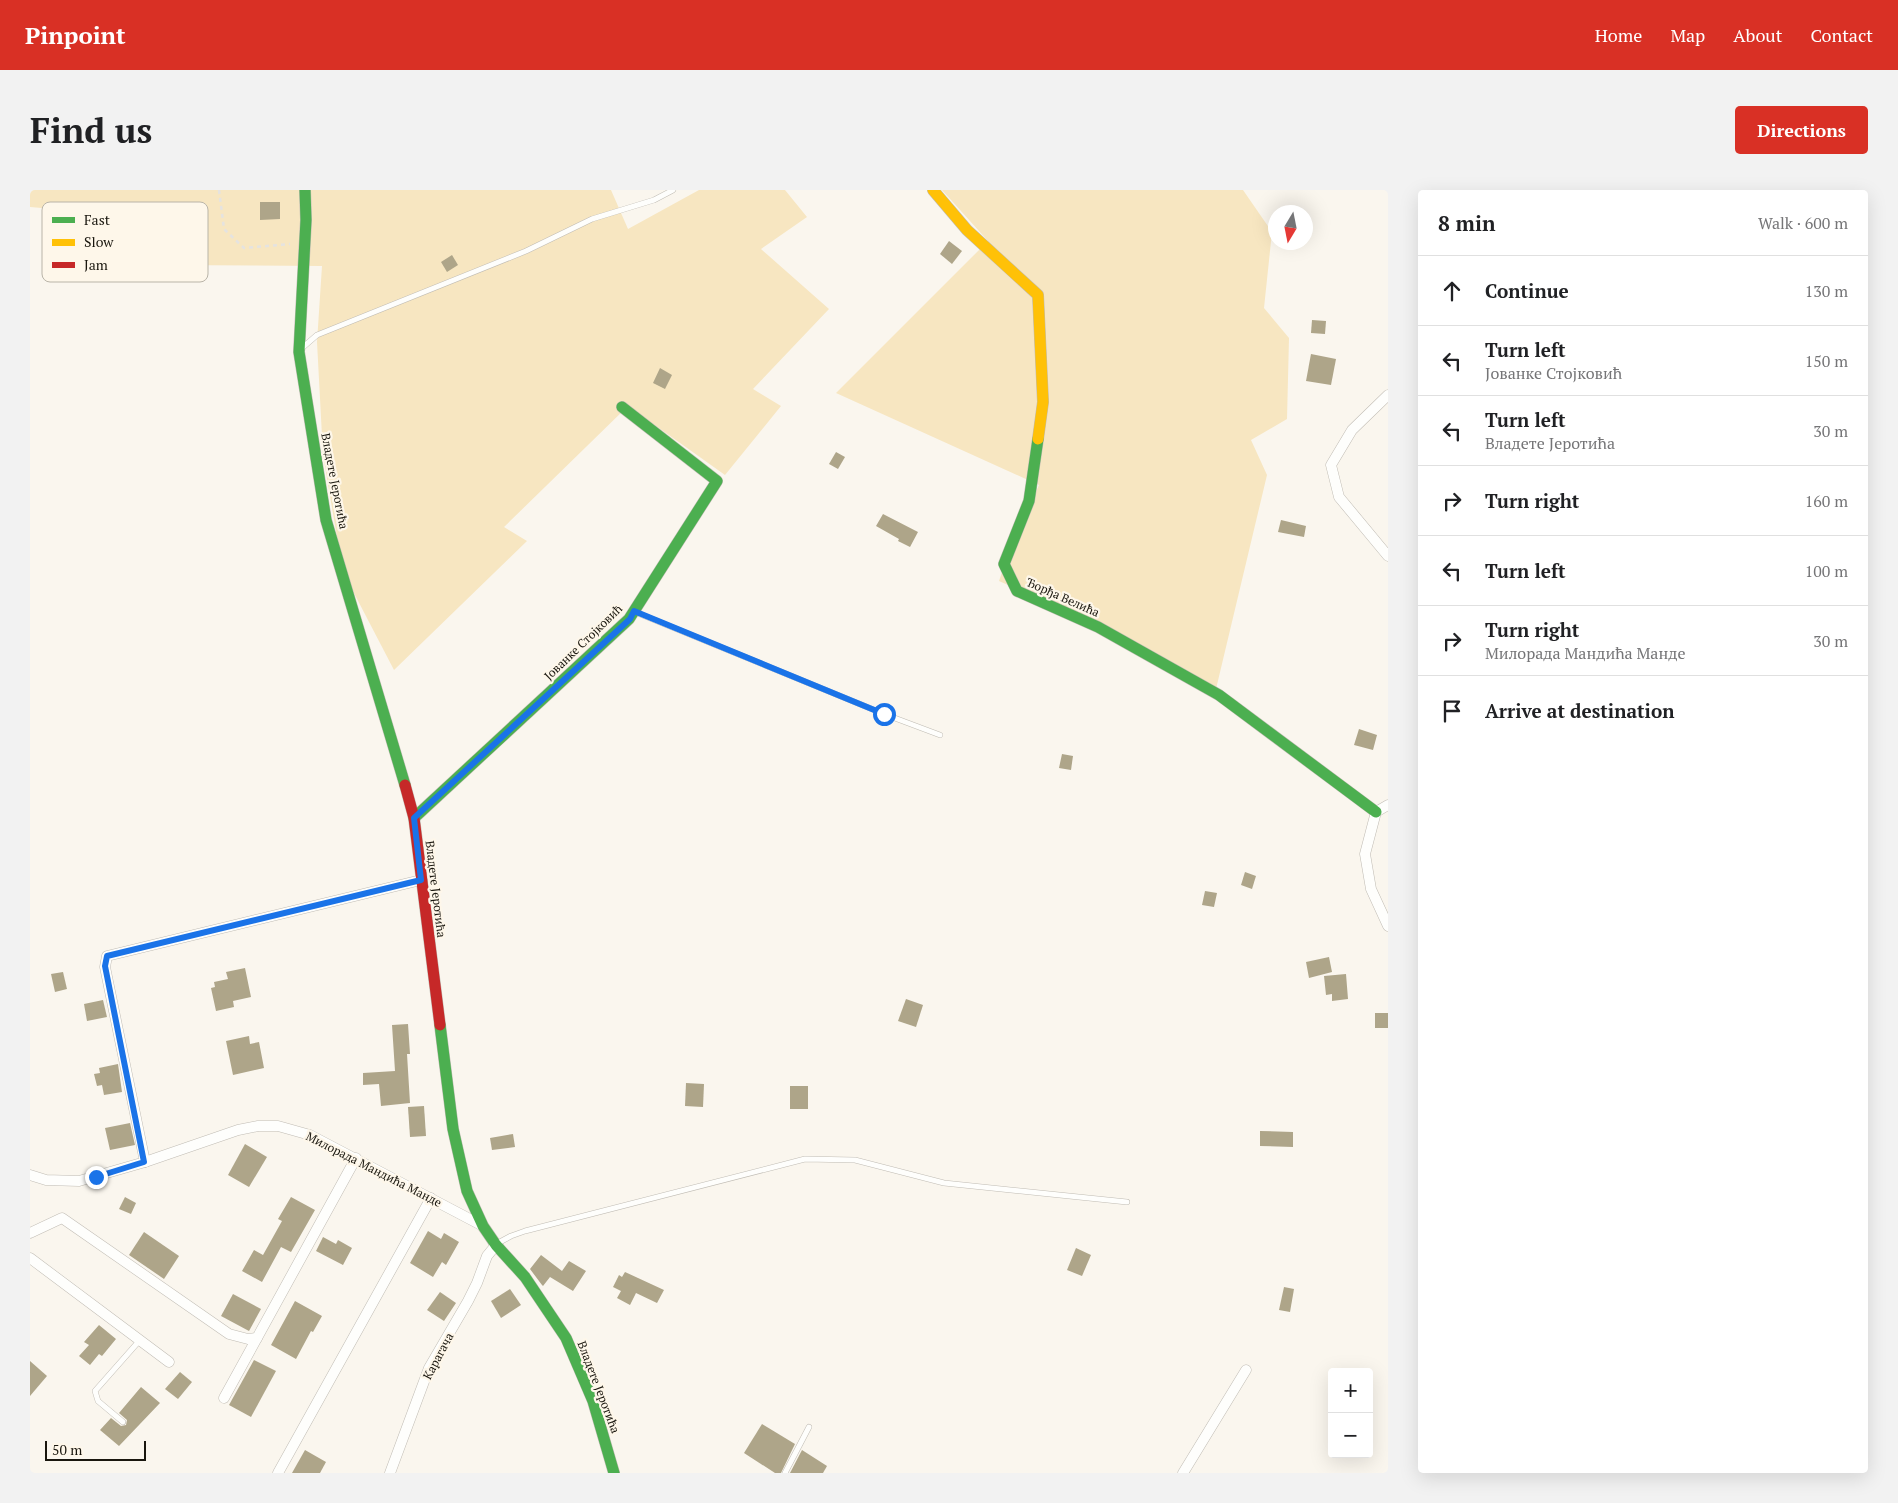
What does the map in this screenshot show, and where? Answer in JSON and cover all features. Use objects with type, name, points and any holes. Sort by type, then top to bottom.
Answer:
[{"type":"street","name":"Владете Јеротића","points":[[305,190],[298,352],[326,520],[414,818],[453,1129],[467,1191],[483,1226],[496,1245],[525,1277],[566,1338],[593,1401],[614,1473]]},
{"type":"street","name":"Ђорђа Велића","points":[[933,190],[967,230],[1038,294],[1043,402],[1029,502],[1004,564],[1017,591],[1098,627],[1219,695],[1376,812]]},
{"type":"street","points":[[1388,395],[1352,430],[1331,465],[1339,497],[1388,556]]},
{"type":"street","name":"Јованке Стојковић","points":[[414,818],[630,619],[717,481],[622,407]]},
{"type":"street","points":[[1388,805],[1376,812],[1365,854],[1371,889],[1388,926]]},
{"type":"street","points":[[144,1162],[105,966],[107,956],[421,880]]},
{"type":"street","name":"Милорада Мандића Манде","points":[[30,1175],[46,1180],[78,1181],[144,1162],[238,1130],[278,1126],[310,1135],[483,1226]]},
{"type":"street","points":[[224,1398],[356,1158]]},
{"type":"street","points":[[278,1473],[431,1198]]},
{"type":"street","points":[[30,1233],[62,1218],[229,1334],[248,1339],[257,1338]]},
{"type":"street","name":"Карагача","points":[[390,1473],[429,1368],[468,1301],[491,1248],[496,1245]]},
{"type":"street","points":[[30,1258],[169,1362]]},
{"type":"street","points":[[1183,1473],[1246,1370]]},
{"type":"lane","points":[[298,352],[317,334],[526,251],[592,219],[654,200],[673,190]]},
{"type":"lane","points":[[634,611],[884,714],[940,735]]},
{"type":"lane","points":[[496,1245],[511,1236],[525,1231],[805,1159],[854,1160],[944,1183],[1127,1202]]},
{"type":"lane","points":[[123,1422],[98,1401],[96,1391],[140,1340]]},
{"type":"lane","points":[[785,1473],[809,1427]]},
{"type":"path","points":[[219,190],[224,229],[244,248],[304,243]]},
{"type":"shaded area","points":[[30,190],[611,190],[628,229],[699,190],[785,190],[807,217],[761,249],[829,309],[753,389],[781,406],[725,475],[628,406],[504,527],[527,541],[394,670],[343,572],[323,455],[317,342],[322,266],[208,265],[208,202],[42,202],[42,208],[30,207]]},
{"type":"shaded area","points":[[942,190],[1243,190],[1268,226],[1268,250],[1270,250],[1264,308],[1289,338],[1287,419],[1251,440],[1267,475],[1216,689],[1090,622],[999,581],[1013,540],[1039,485],[836,393],[988,241]]},
{"type":"building","points":[[260,202],[280,202],[280,219],[260,220]]},
{"type":"building","points":[[949,241],[962,251],[952,264],[940,254]]},
{"type":"building","points":[[452,255],[458,265],[447,272],[441,262]]},
{"type":"building","points":[[1312,320],[1326,321],[1325,334],[1311,333]]},
{"type":"building","points":[[1311,354],[1336,359],[1331,385],[1306,381]]},
{"type":"building","points":[[660,368],[672,375],[665,389],[653,383]]},
{"type":"building","points":[[836,452],[845,457],[838,469],[829,464]]},
{"type":"building","points":[[883,514],[918,532],[910,547],[876,526]]},
{"type":"building","points":[[1281,520],[1306,526],[1304,537],[1278,532]]},
{"type":"building","points":[[1359,729],[1377,735],[1373,750],[1354,745]]},
{"type":"building","points":[[1062,754],[1073,756],[1071,770],[1059,768]]},
{"type":"building","points":[[1245,872],[1256,876],[1252,889],[1241,885]]},
{"type":"building","points":[[1205,891],[1217,893],[1214,907],[1202,905]]},
{"type":"building","points":[[1329,957],[1332,972],[1309,978],[1306,962]]},
{"type":"building","points":[[245,968],[251,997],[233,1001],[234,1007],[216,1011],[211,988],[215,987],[214,982],[228,979],[226,972]]},
{"type":"building","points":[[63,972],[67,989],[55,992],[51,974]]},
{"type":"building","points":[[1346,974],[1348,999],[1332,1001],[1332,994],[1326,995],[1324,976]]},
{"type":"building","points":[[906,999],[923,1005],[916,1027],[898,1021]]},
{"type":"building","points":[[103,1000],[107,1017],[87,1021],[84,1004]]},
{"type":"building","points":[[1375,1013],[1388,1013],[1388,1028],[1375,1028]]},
{"type":"building","points":[[408,1024],[410,1054],[407,1054],[410,1103],[381,1106],[379,1084],[363,1085],[363,1073],[395,1071],[392,1025]]},
{"type":"building","points":[[249,1036],[250,1044],[259,1042],[264,1068],[233,1075],[226,1041]]},
{"type":"building","points":[[118,1064],[122,1092],[104,1095],[102,1085],[97,1086],[94,1074],[100,1073],[99,1068]]},
{"type":"building","points":[[686,1083],[704,1084],[703,1107],[685,1106]]},
{"type":"building","points":[[790,1086],[808,1086],[808,1109],[790,1109]]},
{"type":"building","points":[[424,1106],[426,1136],[410,1137],[408,1107]]},
{"type":"building","points":[[130,1123],[135,1145],[110,1150],[105,1128]]},
{"type":"building","points":[[1260,1131],[1293,1132],[1293,1147],[1260,1146]]},
{"type":"building","points":[[513,1134],[515,1147],[492,1150],[490,1138]]},
{"type":"building","points":[[245,1144],[267,1157],[249,1187],[228,1175]]},
{"type":"building","points":[[125,1197],[136,1203],[131,1214],[119,1209]]},
{"type":"building","points":[[291,1197],[315,1210],[291,1252],[281,1247],[262,1282],[242,1271],[254,1250],[263,1255],[282,1221],[278,1219]]},
{"type":"building","points":[[428,1231],[441,1239],[444,1233],[459,1242],[446,1265],[442,1262],[433,1277],[410,1263]]},
{"type":"building","points":[[144,1232],[179,1256],[164,1279],[129,1255]]},
{"type":"building","points":[[323,1237],[336,1244],[338,1240],[352,1248],[343,1265],[316,1251]]},
{"type":"building","points":[[1076,1248],[1091,1255],[1082,1276],[1067,1270]]},
{"type":"building","points":[[541,1255],[562,1271],[569,1261],[586,1271],[573,1291],[550,1277],[542,1285],[530,1269]]},
{"type":"building","points":[[625,1272],[664,1290],[657,1303],[636,1293],[630,1305],[617,1298],[621,1291],[613,1287],[619,1275],[622,1277]]},
{"type":"building","points":[[1284,1287],[1294,1289],[1290,1312],[1279,1310]]},
{"type":"building","points":[[510,1289],[521,1305],[501,1318],[491,1301]]},
{"type":"building","points":[[440,1292],[456,1303],[444,1321],[427,1310]]},
{"type":"building","points":[[233,1294],[261,1309],[249,1331],[221,1316]]},
{"type":"building","points":[[295,1301],[322,1316],[313,1332],[311,1331],[296,1359],[271,1345]]},
{"type":"building","points":[[99,1325],[116,1339],[102,1356],[99,1354],[90,1365],[79,1356],[89,1345],[84,1342]]},
{"type":"building","points":[[254,1360],[276,1371],[251,1417],[229,1405]]},
{"type":"building","points":[[30,1361],[47,1376],[30,1396]]},
{"type":"building","points":[[180,1372],[192,1382],[178,1399],[165,1389]]},
{"type":"building","points":[[141,1387],[160,1403],[119,1446],[100,1430],[111,1418],[121,1426],[126,1425],[127,1420],[119,1413]]},
{"type":"building","points":[[762,1424],[795,1444],[781,1473],[775,1473],[744,1453]]},
{"type":"building","points":[[305,1450],[326,1462],[320,1473],[292,1473]]},
{"type":"building","points":[[802,1450],[827,1466],[823,1473],[790,1473]]},
{"type":"traffic: fast","points":[[305,190],[306,220],[299,352],[326,520],[405,785]]},
{"type":"traffic: fast","points":[[414,818],[629,619],[717,481],[622,407]]},
{"type":"traffic: fast","points":[[1038,439],[1029,501],[1004,564],[1017,591],[1098,627],[1219,695],[1376,812]]},
{"type":"traffic: fast","points":[[440,1025],[453,1129],[467,1191],[483,1226],[496,1245],[525,1277],[566,1338],[593,1401],[614,1473]]},
{"type":"traffic: slow","points":[[933,190],[967,230],[1038,295],[1043,402],[1038,439]]},
{"type":"traffic: jam","points":[[405,785],[414,818],[440,1025]]},
{"type":"route","points":[[96,1177],[144,1162],[105,966],[107,956],[421,880],[414,818],[630,619],[634,611],[884,714]]}]
